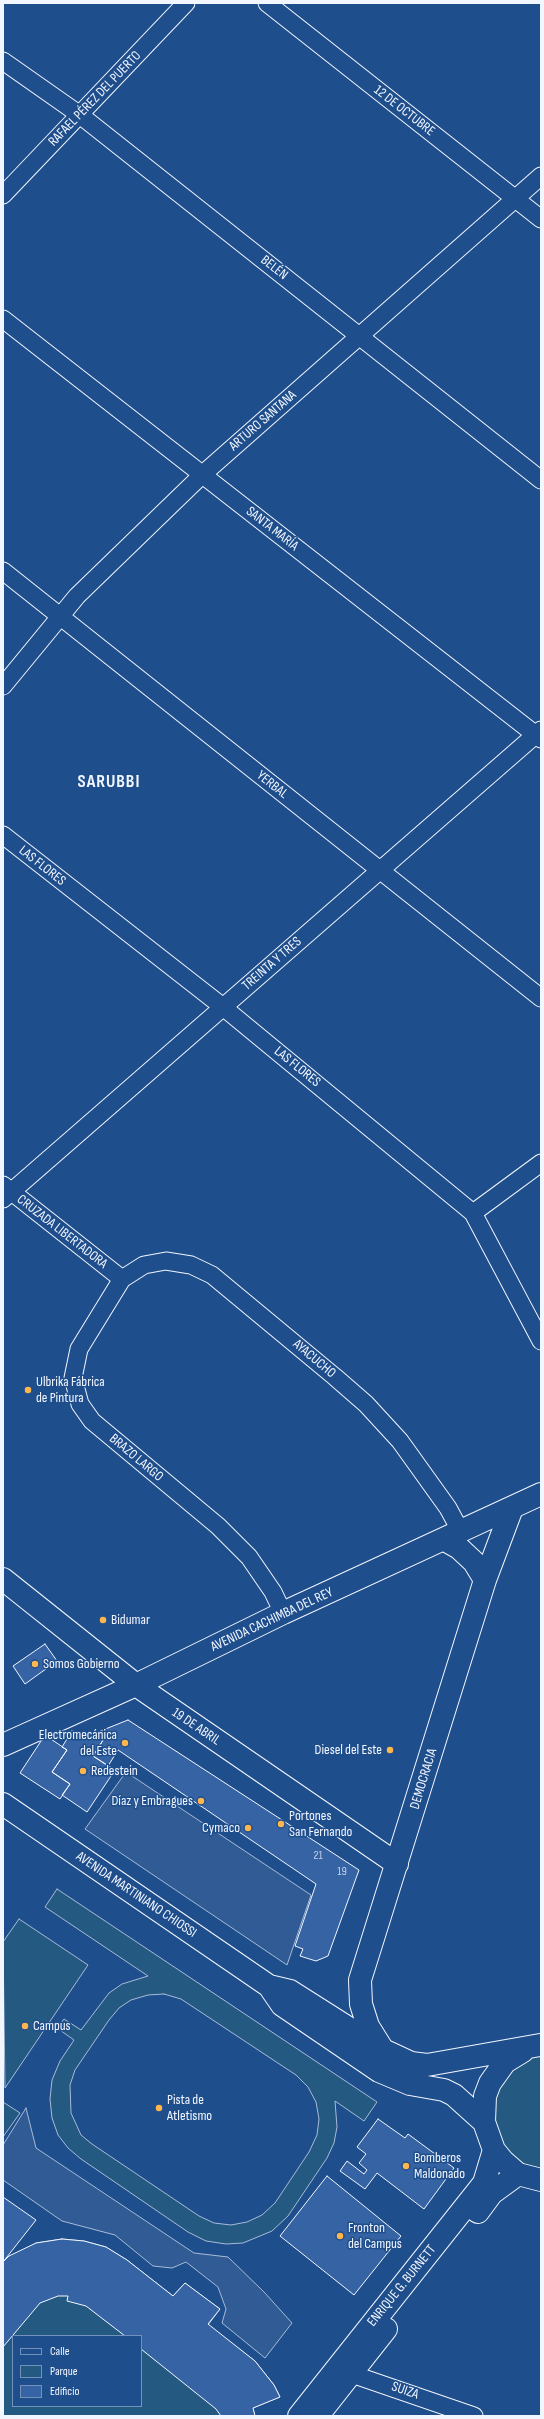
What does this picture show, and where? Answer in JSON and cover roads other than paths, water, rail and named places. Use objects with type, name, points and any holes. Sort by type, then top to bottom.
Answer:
[{"type":"street","name":"RAFAEL PÉREZ DEL PUERTO","points":[[3,195],[186,3]]},
{"type":"street","name":"12 DE OCTUBRE","points":[[266,3],[541,219]]},
{"type":"street","name":"BELÉN","points":[[3,61],[80,114],[541,480]]},
{"type":"street","name":"ARTURO SANTANA","points":[[3,686],[78,596],[203,474],[541,176]]},
{"type":"street","name":"SANTA MARÍA","points":[[3,319],[539,735]]},
{"type":"street","name":"YERBAL","points":[[3,571],[59,618],[380,869],[541,998]]},
{"type":"street","name":"TREINTA Y TRES","points":[[6,1192],[223,1007],[380,869],[539,735]]},
{"type":"street","name":"LAS FLORES","points":[[3,835],[223,1007],[473,1213],[541,1341]]},
{"type":"street","points":[[473,1213],[541,1164]]},
{"type":"street","name":"CRUZADA LIBERTADORA","points":[[6,1192],[122,1279]]},
{"type":"street","name":"AYACUCHO","points":[[122,1279],[144,1265],[166,1261],[191,1265],[212,1274],[366,1404],[400,1441],[448,1508],[453,1536]]},
{"type":"street","name":"BRAZO LARGO","points":[[122,1279],[79,1349],[73,1378],[80,1404],[92,1421],[218,1526],[250,1557],[263,1574],[284,1613]]},
{"type":"street","name":"AVENIDA CACHIMBA DEL REY","points":[[7,1746],[136,1686],[284,1613],[541,1494]]},
{"type":"street","name":"DEMOCRACIA","points":[[383,2050],[368,2026],[361,2004],[360,1980],[485,1580],[512,1508]]},
{"type":"street","points":[[453,1536],[459,1548],[474,1562],[485,1580]]},
{"type":"street","name":"19 DE ABRIL","points":[[3,1579],[136,1686],[397,1864]]},
{"type":"street","name":"AVENIDA MARTINIANO CHIOSSI","points":[[5,1803],[269,1986],[282,2005],[379,2071],[393,2079],[410,2084],[444,2090],[454,2095],[484,2122]]},
{"type":"street","name":"AVENIDA MARTINIANO CHIOSSI","points":[[269,1986],[290,1991],[383,2050],[411,2063],[427,2065],[541,2045]]},
{"type":"street","points":[[541,2045],[516,2054],[497,2072],[485,2096],[484,2122],[494,2150],[503,2161],[518,2174],[541,2180]]},
{"type":"street","name":"ENRIQUE G. BURNETT","points":[[318,2416],[344,2371],[484,2183],[494,2150]]},
{"type":"street","name":"ENRIQUE G. BURNETT","points":[[299,2416],[344,2371],[492,2193],[518,2174]]},
{"type":"street","name":"SUIZA","points":[[344,2371],[474,2416]]},
{"type":"place","name":"Ulbrika Fábrica de Pintura","points":[[28,1390]]},
{"type":"place","name":"Bidumar","points":[[103,1620]]},
{"type":"place","name":"Somos Gobierno","points":[[35,1664]]},
{"type":"place","name":"Electromecánica del Este","points":[[125,1743]]},
{"type":"place","name":"Diesel del Este","points":[[390,1750]]},
{"type":"place","name":"Redestein","points":[[83,1771]]},
{"type":"place","name":"Díaz y Embragues","points":[[201,1801]]},
{"type":"place","name":"Portones San Fernando","points":[[281,1824]]},
{"type":"place","name":"Cymaco","points":[[248,1828]]},
{"type":"place","name":"Campus","points":[[25,2026]]},
{"type":"place","name":"Pista de Atletismo","points":[[159,2108]]},
{"type":"place","name":"Bomberos Maldonado","points":[[406,2166]]},
{"type":"place","name":"Fronton del Campus","points":[[340,2236]]},
{"type":"district","name":"SARUBBI","points":[[109,782]]}]
